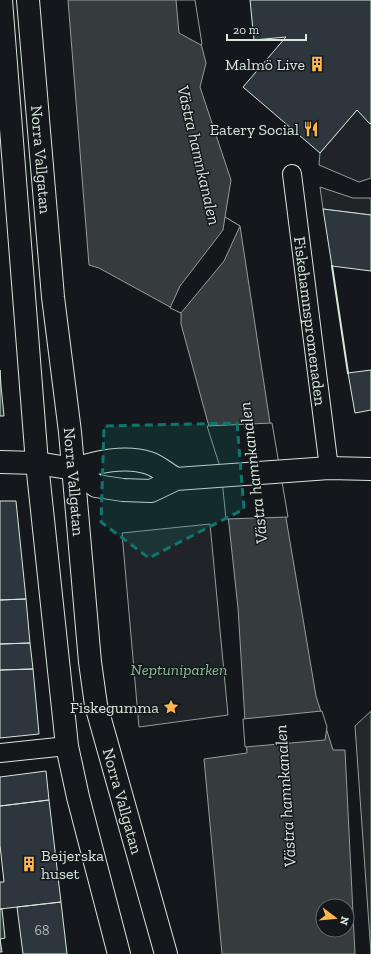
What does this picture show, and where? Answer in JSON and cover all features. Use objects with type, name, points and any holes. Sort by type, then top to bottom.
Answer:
[{"type":"main road","name":"Norra Vallgatan","points":[[28,0],[53,297],[74,469],[90,662],[96,705],[166,954]]},
{"type":"main road","name":"Norra Vallgatan","points":[[1,10],[37,463],[67,746],[78,797],[118,954]]},
{"type":"main road","points":[[0,462],[37,463],[74,469],[98,462],[126,460],[148,463],[176,479]]},
{"type":"main road","points":[[74,469],[96,486],[123,490],[151,491],[176,479],[291,472],[329,468],[371,469]]},
{"type":"street","name":"Fiskehamnspromenaden","points":[[292,174],[329,468]]},
{"type":"street","points":[[0,754],[67,746]]},
{"type":"highlighted area","points":[[237,423],[244,509],[149,558],[101,522],[104,426]]},
{"type":"green space","points":[[357,110],[371,123],[371,178],[359,182],[319,165],[320,153]]},
{"type":"green space","points":[[320,187],[353,198],[371,198],[371,215],[323,209]]},
{"type":"green space","name":"Neptuniparken","points":[[210,524],[228,715],[139,727],[122,533]]},
{"type":"shaded area","points":[[371,711],[371,954],[355,726]]},
{"type":"water","name":"Västra hamnkanalen","points":[[68,0],[193,0],[197,28],[206,63],[200,87],[231,180],[225,217],[240,226],[270,423],[316,696],[333,750],[345,750],[352,898],[315,898],[315,938],[354,938],[355,954],[222,954],[204,759],[247,753],[238,608],[223,469],[208,423],[181,324],[181,313],[99,268],[89,265]]},
{"type":"pier","points":[[176,0],[195,0],[201,45],[179,33]]},
{"type":"pier","points":[[225,217],[240,226],[224,261],[181,313],[170,308],[180,286],[223,230]]},
{"type":"pier","points":[[272,423],[288,517],[226,519],[221,470],[207,426]]},
{"type":"pier","points":[[322,711],[327,727],[325,740],[245,747],[243,719]]},
{"type":"building","name":"Malmö Live","points":[[250,0],[371,0],[370,124],[357,110],[320,153],[243,87],[286,37],[254,40]]},
{"type":"building","points":[[323,209],[371,215],[371,271],[332,266]]},
{"type":"building","points":[[0,370],[1,386],[4,416],[0,416]]},
{"type":"building","points":[[371,370],[371,410],[355,413],[348,373]]},
{"type":"building","points":[[0,501],[16,501],[26,599],[0,600]]},
{"type":"building","points":[[26,599],[30,643],[0,644],[0,600]]},
{"type":"building","points":[[30,643],[33,669],[0,670],[0,644]]},
{"type":"building","points":[[33,669],[39,734],[0,738],[0,670]]},
{"type":"building","points":[[46,771],[49,800],[0,806],[0,777]]},
{"type":"building","name":"Beijerska huset","points":[[49,800],[61,902],[0,909],[0,882],[4,882],[0,845],[0,806]]},
{"type":"building","points":[[61,902],[67,954],[23,954],[17,907]]},
{"type":"building","points":[[0,909],[2,909],[5,938],[0,939]]},
{"type":"building","points":[[0,939],[2,952],[0,952]]},
{"type":"wall","points":[[332,266],[348,373]]},
{"type":"place","name":"Malmö Live","points":[[317,64]]},
{"type":"place","name":"Eatery Social","points":[[311,129]]},
{"type":"place","name":"Fiskegumma","points":[[171,707]]},
{"type":"place","name":"Beijerska huset","points":[[29,864]]}]
